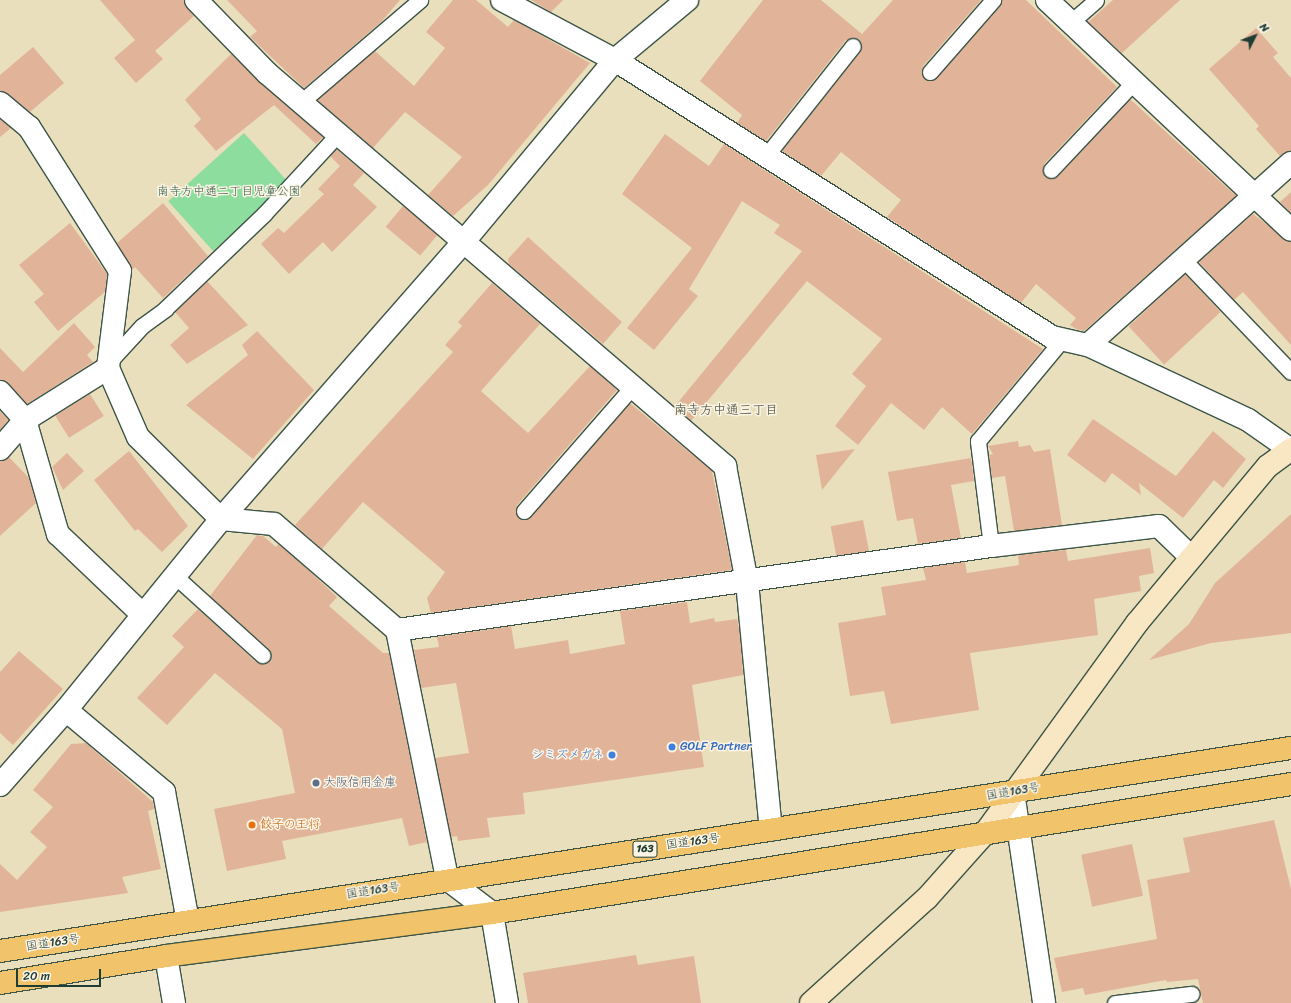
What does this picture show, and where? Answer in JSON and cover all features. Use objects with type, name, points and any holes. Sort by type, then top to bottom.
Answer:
[{"type":"highway","name":"国道163号","points":[[0,951],[447,879],[771,830],[1291,748]]},
{"type":"highway","points":[[0,983],[166,956],[492,913],[1017,827],[1291,784]]},
{"type":"street","points":[[196,0],[301,102],[465,240],[725,466],[747,582],[771,830]]},
{"type":"street","points":[[502,0],[615,60],[1062,340],[1088,345],[1248,420],[1291,450],[1268,466],[1136,623],[985,833],[927,898],[810,1003]]},
{"type":"street","points":[[0,785],[66,710],[221,519],[465,240],[615,60],[687,0]]},
{"type":"street","points":[[1047,0],[1291,230]]},
{"type":"street","points":[[0,103],[28,127],[120,271],[108,365],[138,437],[221,519],[274,524],[396,630],[447,879],[492,913],[507,1003]]},
{"type":"street","points":[[1088,345],[1291,163]]},
{"type":"street","points":[[0,449],[25,420],[108,365]]},
{"type":"street","points":[[0,392],[25,420],[58,534],[143,615]]},
{"type":"street","points":[[396,630],[747,582],[991,546],[1159,526],[1191,557]]},
{"type":"street","points":[[66,710],[164,792],[188,921]]},
{"type":"street","points":[[1014,792],[1017,827],[1044,1003]]},
{"type":"street","points":[[166,956],[174,1003]]},
{"type":"lane","points":[[301,102],[420,0]]},
{"type":"lane","points":[[930,72],[993,0]]},
{"type":"lane","points":[[1071,22],[1096,0]]},
{"type":"lane","points":[[766,156],[853,46]]},
{"type":"lane","points":[[1051,170],[1134,82]]},
{"type":"lane","points":[[108,365],[142,326],[165,309],[264,214],[338,134]]},
{"type":"lane","points":[[1183,259],[1291,372]]},
{"type":"lane","points":[[991,546],[978,441],[1062,340]]},
{"type":"lane","points":[[524,511],[633,386]]},
{"type":"lane","points":[[175,576],[262,655]]},
{"type":"lane","points":[[1115,1003],[1191,994]]},
{"type":"green space","name":"南寺方中通二丁目児童公園","points":[[244,133],[289,183],[213,251],[168,201]]},
{"type":"building","points":[[100,0],[184,0],[194,16],[155,51],[163,59],[136,83],[114,58],[135,40]]},
{"type":"building","points":[[227,0],[400,0],[381,22],[304,88],[250,37],[257,31]]},
{"type":"building","points":[[453,0],[476,0],[508,27],[514,20],[590,63],[488,185],[453,216],[428,195],[462,157],[405,112],[373,148],[317,100],[375,51],[414,86],[445,48],[426,32]]},
{"type":"building","points":[[531,0],[563,0],[551,12]]},
{"type":"building","points":[[763,0],[821,0],[862,34],[893,0],[981,0],[923,66],[922,75],[929,81],[937,78],[1002,0],[1026,0],[1117,87],[1044,164],[1045,177],[1058,176],[1130,99],[1236,196],[1084,331],[1076,329],[1070,325],[1076,318],[1036,284],[1021,303],[887,217],[901,200],[841,152],[821,176],[782,151],[860,52],[858,39],[846,40],[766,141],[737,123],[742,115],[700,81]]},
{"type":"building","points":[[1113,0],[1180,0],[1122,53],[1088,22]]},
{"type":"building","points":[[1256,28],[1278,53],[1273,57],[1291,78],[1291,151],[1280,156],[1256,129],[1259,126],[1209,69]]},
{"type":"building","points":[[33,47],[64,83],[30,112],[0,91],[0,75]]},
{"type":"building","points":[[231,54],[323,137],[316,144],[274,105],[216,151],[194,126],[201,119],[185,100]]},
{"type":"building","points":[[0,119],[11,128],[0,137]]},
{"type":"building","points":[[665,134],[709,166],[724,144],[1043,349],[972,434],[942,407],[924,430],[891,403],[858,445],[835,426],[866,386],[852,374],[882,339],[807,281],[691,421],[675,406],[802,251],[774,233],[780,225],[742,201],[689,289],[698,296],[654,350],[627,328],[692,248],[622,194]]},
{"type":"building","points":[[336,149],[364,173],[353,185],[377,207],[332,252],[323,242],[289,274],[261,244],[278,228],[284,233],[324,194],[318,189],[340,166],[330,156]]},
{"type":"building","points":[[1291,192],[1291,213],[1280,202]]},
{"type":"building","points":[[163,203],[208,256],[163,298],[135,267],[132,270],[117,243]]},
{"type":"building","points":[[403,206],[437,235],[420,256],[386,227]]},
{"type":"building","points":[[1253,214],[1291,242],[1291,345],[1243,292],[1234,300],[1199,262]]},
{"type":"building","points":[[70,223],[107,274],[105,292],[58,331],[34,302],[44,294],[19,265]]},
{"type":"building","points":[[528,237],[622,322],[603,344],[509,264],[508,259]]},
{"type":"building","points":[[1185,274],[1220,312],[1164,365],[1129,327]]},
{"type":"building","points":[[207,281],[248,325],[187,364],[170,345],[189,328],[175,312]]},
{"type":"building","points":[[492,283],[540,324],[481,391],[528,433],[590,366],[617,390],[517,505],[518,517],[531,517],[630,403],[712,471],[732,570],[431,613],[427,598],[445,572],[363,502],[322,549],[295,525],[453,352],[445,345],[462,326],[458,322]]},
{"type":"building","points":[[74,323],[95,347],[87,355],[93,362],[27,404],[9,384],[0,380],[0,348],[23,372]]},
{"type":"building","points":[[257,331],[314,390],[253,459],[186,405],[248,355],[242,345]]},
{"type":"building","points":[[90,394],[104,416],[69,438],[55,416]]},
{"type":"building","points":[[0,411],[8,420],[0,430]]},
{"type":"building","points":[[1093,419],[1176,476],[1213,431],[1246,459],[1223,488],[1214,480],[1183,518],[1139,483],[1141,495],[1112,473],[1105,483],[1067,455]]},
{"type":"building","points":[[1018,441],[1019,447],[1030,445],[1034,452],[1050,449],[1062,525],[1014,531],[1005,476],[992,478],[989,455],[993,454],[988,446]]},
{"type":"building","points":[[855,449],[822,490],[816,455]]},
{"type":"building","points":[[129,451],[188,526],[162,552],[138,529],[135,531],[94,480]]},
{"type":"building","points":[[67,453],[84,471],[63,490],[52,467]]},
{"type":"building","points":[[9,457],[29,478],[36,503],[0,536],[0,461]]},
{"type":"building","points":[[971,458],[974,481],[951,485],[961,538],[918,544],[913,518],[897,521],[888,472]]},
{"type":"building","points":[[1291,514],[1291,633],[1211,643],[1149,660],[1189,624],[1215,583]]},
{"type":"building","points":[[863,520],[869,551],[837,558],[831,526]]},
{"type":"building","points":[[257,535],[263,536],[276,547],[278,544],[305,567],[337,597],[329,606],[383,653],[389,653],[427,842],[409,846],[402,818],[282,841],[286,859],[227,871],[214,809],[295,793],[282,729],[215,673],[167,725],[137,698],[184,647],[172,636],[198,609],[256,662],[269,661],[268,648],[210,596]]},
{"type":"building","points":[[1150,548],[1154,573],[1139,576],[1141,591],[1094,599],[1098,635],[970,653],[979,710],[891,724],[884,691],[850,696],[838,623],[886,615],[881,587],[926,580],[923,568],[965,562],[967,573],[1019,565],[1018,555],[1066,550],[1068,561]]},
{"type":"building","points":[[687,602],[690,623],[714,618],[715,622],[737,619],[740,634],[743,675],[692,685],[704,767],[523,793],[525,814],[487,818],[490,837],[458,841],[457,836],[451,837],[435,758],[469,753],[456,683],[421,688],[414,650],[439,647],[437,637],[511,626],[515,649],[568,640],[570,654],[625,644],[620,611]]},
{"type":"building","points":[[19,651],[63,689],[13,745],[0,733],[0,672]]},
{"type":"building","points":[[86,743],[153,802],[154,809],[148,811],[161,869],[122,877],[128,893],[0,912],[0,864],[17,880],[47,847],[30,832],[53,807],[33,790],[71,744]]},
{"type":"building","points":[[1274,820],[1291,889],[1291,1003],[1203,1003],[1198,979],[1167,982],[1166,980],[1085,995],[1083,988],[1062,992],[1054,958],[1157,939],[1147,880],[1190,872],[1183,838]]},
{"type":"building","points":[[1132,844],[1143,896],[1092,907],[1081,855]]},
{"type":"building","points":[[636,955],[638,965],[694,956],[701,1003],[528,1003],[523,973]]},
{"type":"place","name":"GOLF Partner","points":[[672,747]]},
{"type":"place","name":"シミズメガネ","points":[[612,755]]},
{"type":"place","name":"大阪信用金庫","points":[[316,783]]},
{"type":"place","name":"餃子の王将","points":[[252,825]]},
{"type":"district","name":"南寺方中通三丁目","points":[[726,410]]}]
